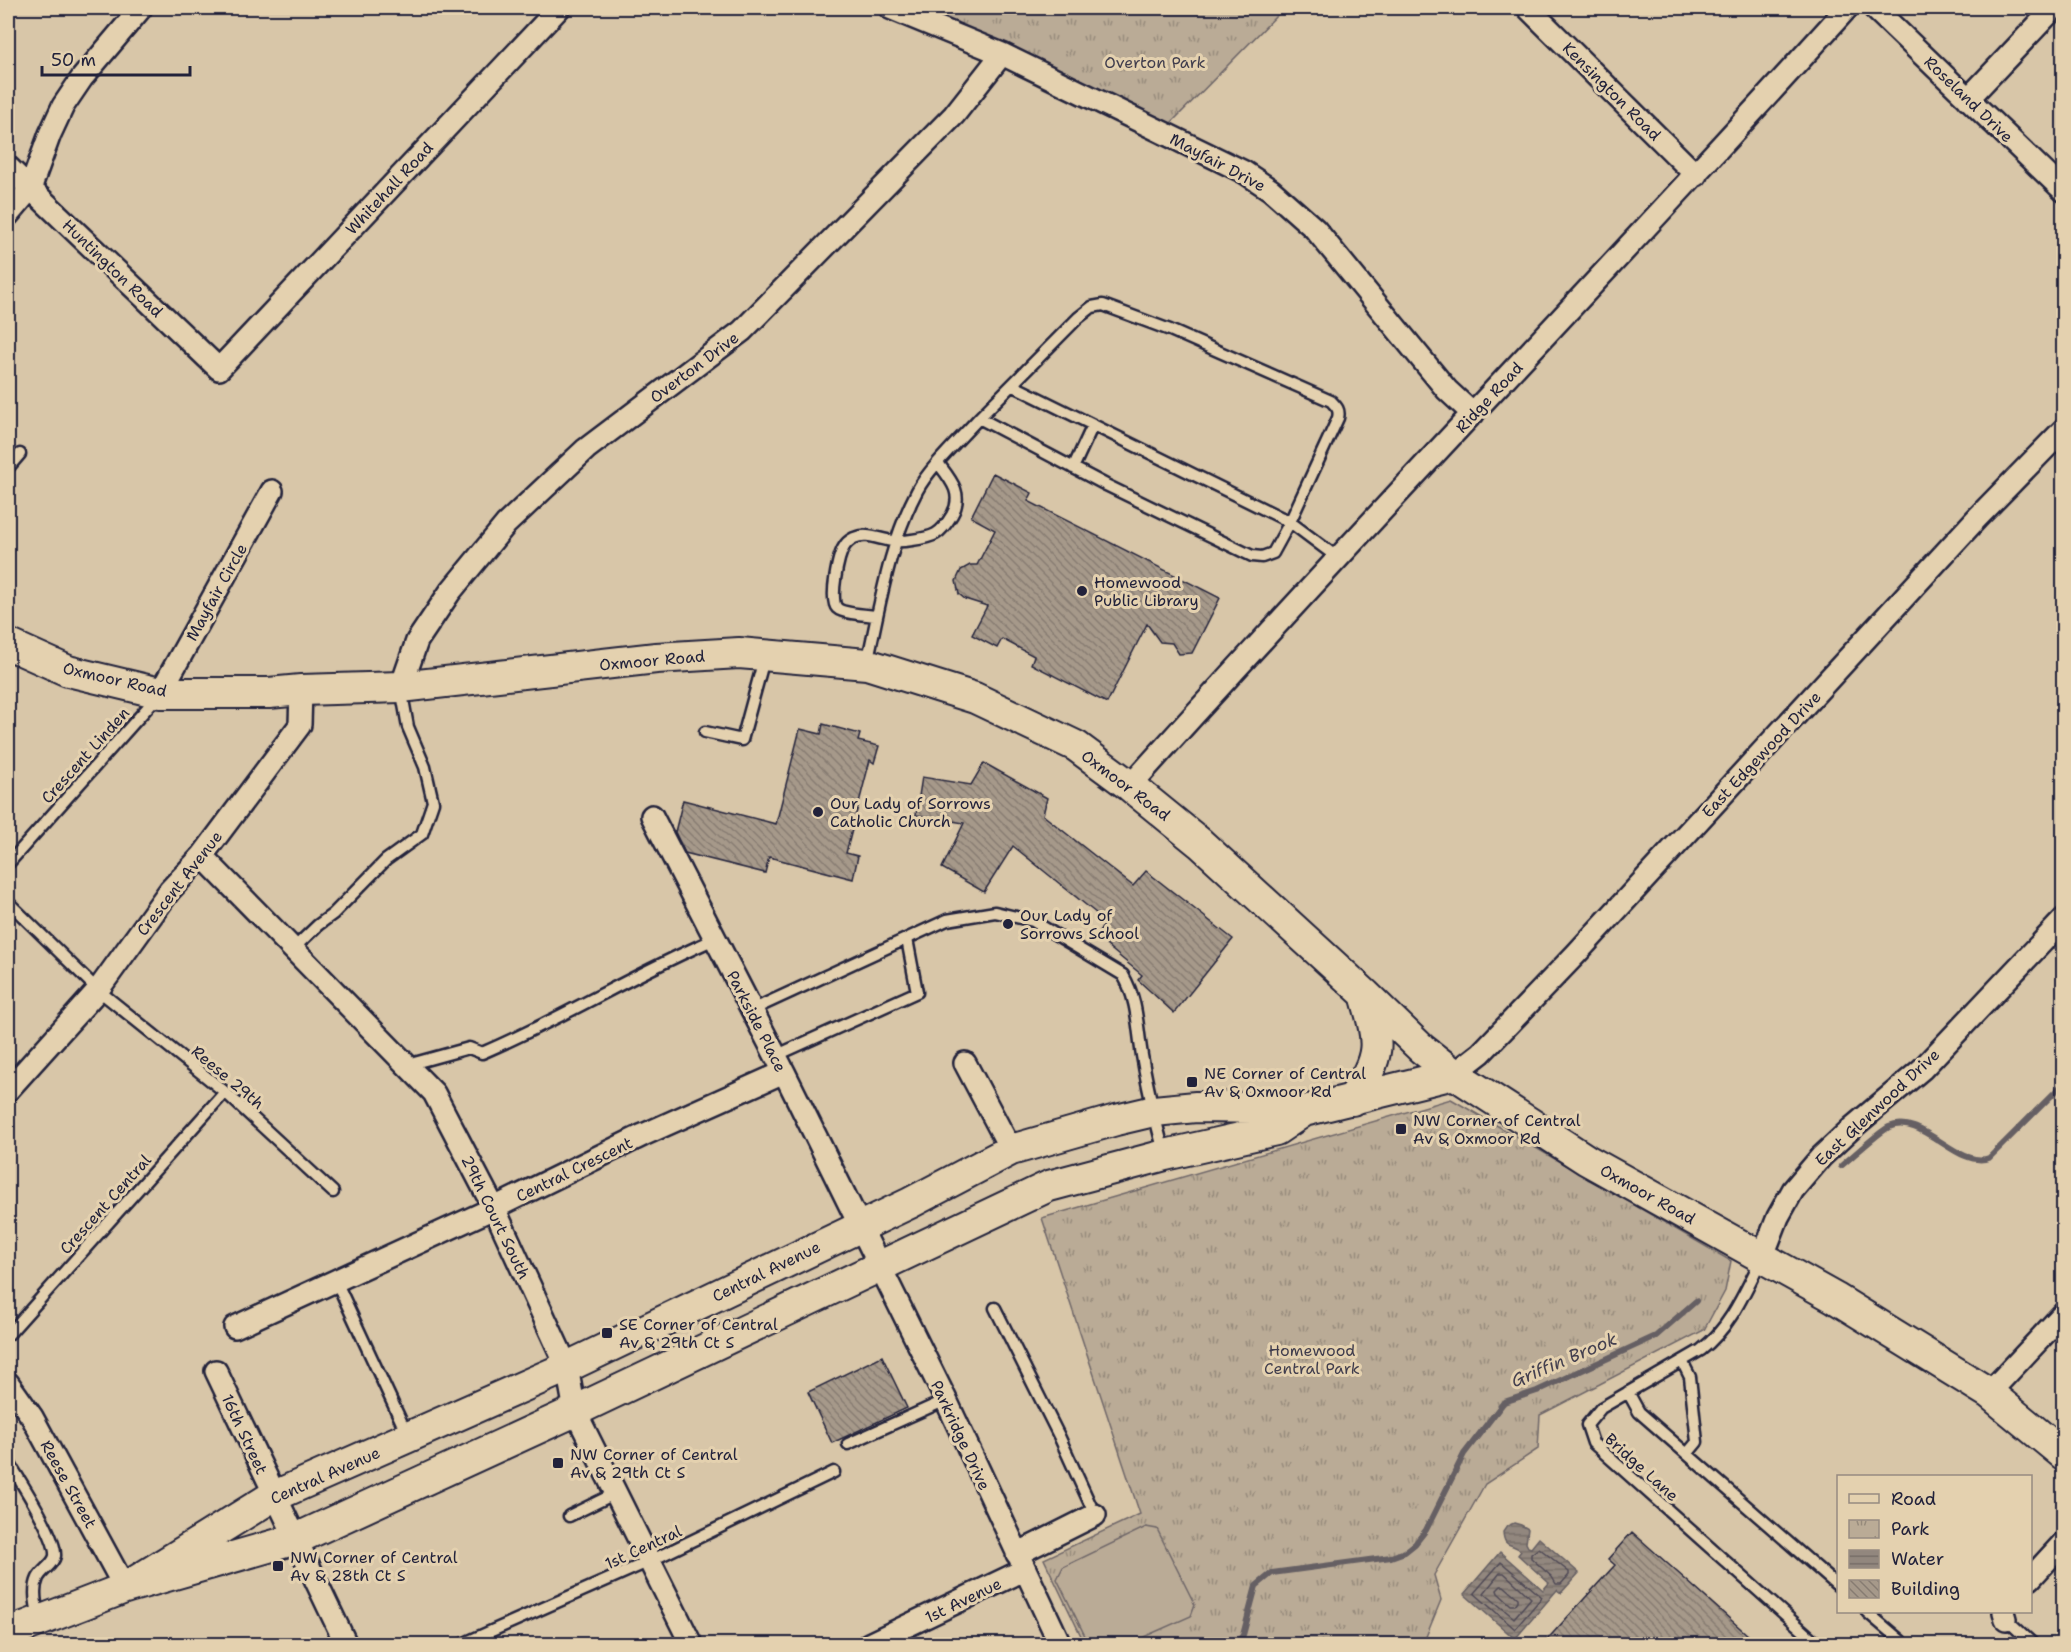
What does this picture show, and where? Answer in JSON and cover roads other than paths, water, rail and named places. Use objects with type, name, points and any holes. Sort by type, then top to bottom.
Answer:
[{"type":"main road","name":"Oxmoor Road","points":[[8,644],[68,671],[160,693],[269,693],[401,687],[656,658],[739,653],[867,664],[975,698],[1076,746],[1131,786],[1200,843],[1365,993],[1422,1049],[1454,1074],[1587,1161],[1835,1298],[1989,1393],[2064,1455]]},
{"type":"main road","points":[[1352,1100],[1369,1073],[1376,1051],[1374,1030],[1365,993]]},
{"type":"main road","name":"Central Avenue","points":[[125,1588],[274,1496],[567,1367],[910,1203],[1011,1150],[1116,1120],[1154,1112],[1196,1107],[1304,1111],[1454,1074]]},
{"type":"main road","name":"Central Avenue","points":[[8,1633],[125,1588],[296,1539],[575,1411],[1049,1186],[1165,1155],[1276,1130],[1304,1111]]},
{"type":"street","points":[[8,215],[30,189],[63,106],[82,78],[138,8]]},
{"type":"street","name":"Whitehall Road","points":[[219,369],[559,8]]},
{"type":"street","name":"Mayfair Drive","points":[[891,8],[1002,54],[1244,172],[1271,190],[1315,229],[1448,390],[1473,414]]},
{"type":"street","name":"Kensington Road","points":[[1528,8],[1696,175]]},
{"type":"street","name":"Ridge Road","points":[[1131,786],[1244,659],[1696,175],[1847,8]]},
{"type":"street","name":"Roseland Drive","points":[[1874,8],[2064,191]]},
{"type":"street","points":[[1968,99],[2054,8]]},
{"type":"street","name":"Overton Drive","points":[[401,687],[417,641],[450,592],[506,524],[586,449],[742,331],[954,115],[1002,54]]},
{"type":"street","name":"Huntington Road","points":[[8,167],[219,369]]},
{"type":"street","name":"East Edgewood Drive","points":[[1454,1074],[1481,1053],[1576,954],[1977,518],[2064,429]]},
{"type":"street","name":"Mayfair Circle","points":[[160,693],[272,491]]},
{"type":"street","name":"Crescent Avenue","points":[[8,1090],[98,990],[170,890],[202,856],[300,725],[301,690]]},
{"type":"street","name":"Parkside Place","points":[[652,816],[780,1064],[860,1227]]},
{"type":"street","name":"29th Court South","points":[[202,856],[434,1093],[494,1208],[567,1367],[575,1411],[692,1644]]},
{"type":"street","name":"East Glenwood Drive","points":[[1762,1258],[1778,1217],[1793,1190],[1821,1157],[1922,1069],[2064,919]]},
{"type":"street","points":[[965,1063],[1011,1150]]},
{"type":"street","name":"Central Crescent","points":[[235,1327],[494,1208],[643,1135],[780,1064]]},
{"type":"street","name":"Parkridge Drive","points":[[860,1227],[946,1400],[1060,1644]]},
{"type":"street","points":[[1989,1393],[2064,1313]]},
{"type":"street","name":"16th Street","points":[[216,1371],[346,1644]]},
{"type":"street","name":"Reese Street","points":[[8,1383],[32,1417],[125,1588]]},
{"type":"street","name":"1st Avenue","points":[[878,1643],[1020,1562],[1095,1515]]},
{"type":"street","points":[[2032,1578],[2064,1542]]},
{"type":"lane","points":[[867,664],[896,542],[917,489],[979,418],[1092,306],[1103,305],[1170,330],[1331,401],[1339,413],[1290,522],[1273,554],[1262,558],[1252,556],[1073,468],[979,418]]},
{"type":"lane","points":[[1012,385],[1290,522],[1338,558]]},
{"type":"lane","points":[[1073,468],[1093,425]]},
{"type":"lane","points":[[8,468],[20,454]]},
{"type":"lane","points":[[877,616],[836,608],[833,592],[842,551],[845,544],[854,538],[866,535],[896,542],[932,538],[944,529],[955,509],[957,492],[952,481],[938,463]]},
{"type":"lane","points":[[705,732],[742,740],[765,655]]},
{"type":"lane","points":[[293,949],[333,914],[386,860],[422,834],[433,802],[425,767],[408,727],[401,687]]},
{"type":"lane","name":"Crescent Linden","points":[[8,864],[160,693]]},
{"type":"lane","name":"Reese 29th","points":[[8,902],[98,990],[225,1092],[333,1192]]},
{"type":"lane","points":[[752,1010],[947,920],[995,912],[1033,921],[1123,975],[1131,989],[1138,1018],[1143,1060],[1165,1155]]},
{"type":"lane","points":[[407,1065],[469,1048],[482,1053],[526,1035],[681,954],[715,939]]},
{"type":"lane","points":[[780,1064],[917,992],[907,939]]},
{"type":"lane","name":"Crescent Central","points":[[8,1335],[225,1092]]},
{"type":"lane","name":"Bridge Lane","points":[[1762,1258],[1721,1332],[1701,1350],[1601,1408],[1587,1425],[1593,1443],[1818,1644]]},
{"type":"lane","points":[[336,1281],[408,1437]]},
{"type":"lane","points":[[995,1308],[1059,1436],[1095,1515]]},
{"type":"lane","points":[[1682,1361],[1690,1377],[1697,1442],[1687,1454]]},
{"type":"lane","points":[[1628,1392],[1639,1412],[1837,1584]]},
{"type":"lane","points":[[848,1444],[946,1400]]},
{"type":"lane","points":[[8,1461],[52,1541],[55,1554],[53,1560],[38,1578],[35,1603],[40,1620]]},
{"type":"lane","name":"1st Central","points":[[462,1644],[650,1561],[834,1472]]},
{"type":"lane","points":[[569,1516],[616,1493]]},
{"type":"lane","points":[[1869,1613],[1901,1641],[1901,1644]]},
{"type":"lane","points":[[2006,1615],[2033,1644]]},
{"type":"water","points":[[1514,1523],[1528,1529],[1526,1543],[1528,1547],[1531,1548],[1539,1538],[1579,1573],[1561,1593],[1557,1590],[1515,1639],[1464,1594],[1500,1552],[1543,1590],[1549,1583],[1518,1555],[1521,1551],[1518,1548],[1505,1541],[1503,1532],[1507,1526]]},
{"type":"waterway","name":"Griffin Brook","points":[[1841,1166],[1884,1130],[1901,1124],[1927,1133],[1965,1156],[1977,1159],[1989,1158],[2064,1083]]},
{"type":"waterway","name":"Griffin Brook","points":[[1236,1644],[1243,1635],[1256,1586],[1272,1573],[1391,1557],[1405,1552],[1426,1530],[1464,1454],[1504,1402],[1537,1391],[1656,1336],[1696,1301]]},
{"type":"place","name":"Homewood Public Library","points":[[1082,591]]},
{"type":"place","name":"Our Lady of Sorrows Catholic Church","points":[[818,812]]},
{"type":"place","name":"Our Lady of Sorrows School","points":[[1008,924]]},
{"type":"place","name":"NE Corner of Central Av & Oxmoor Rd","points":[[1192,1082]]},
{"type":"place","name":"NW Corner of Central Av & Oxmoor Rd","points":[[1401,1129]]},
{"type":"place","name":"SE Corner of Central Av & 29th Ct S","points":[[607,1333]]},
{"type":"place","name":"NW Corner of Central Av & 29th Ct S","points":[[558,1463]]},
{"type":"place","name":"NW Corner of Central Av & 28th Ct S","points":[[278,1566]]},
{"type":"park label","name":"Overton Park","points":[[1155,62]]},
{"type":"park label","name":"Homewood Central Park","points":[[1312,1359]]}]
